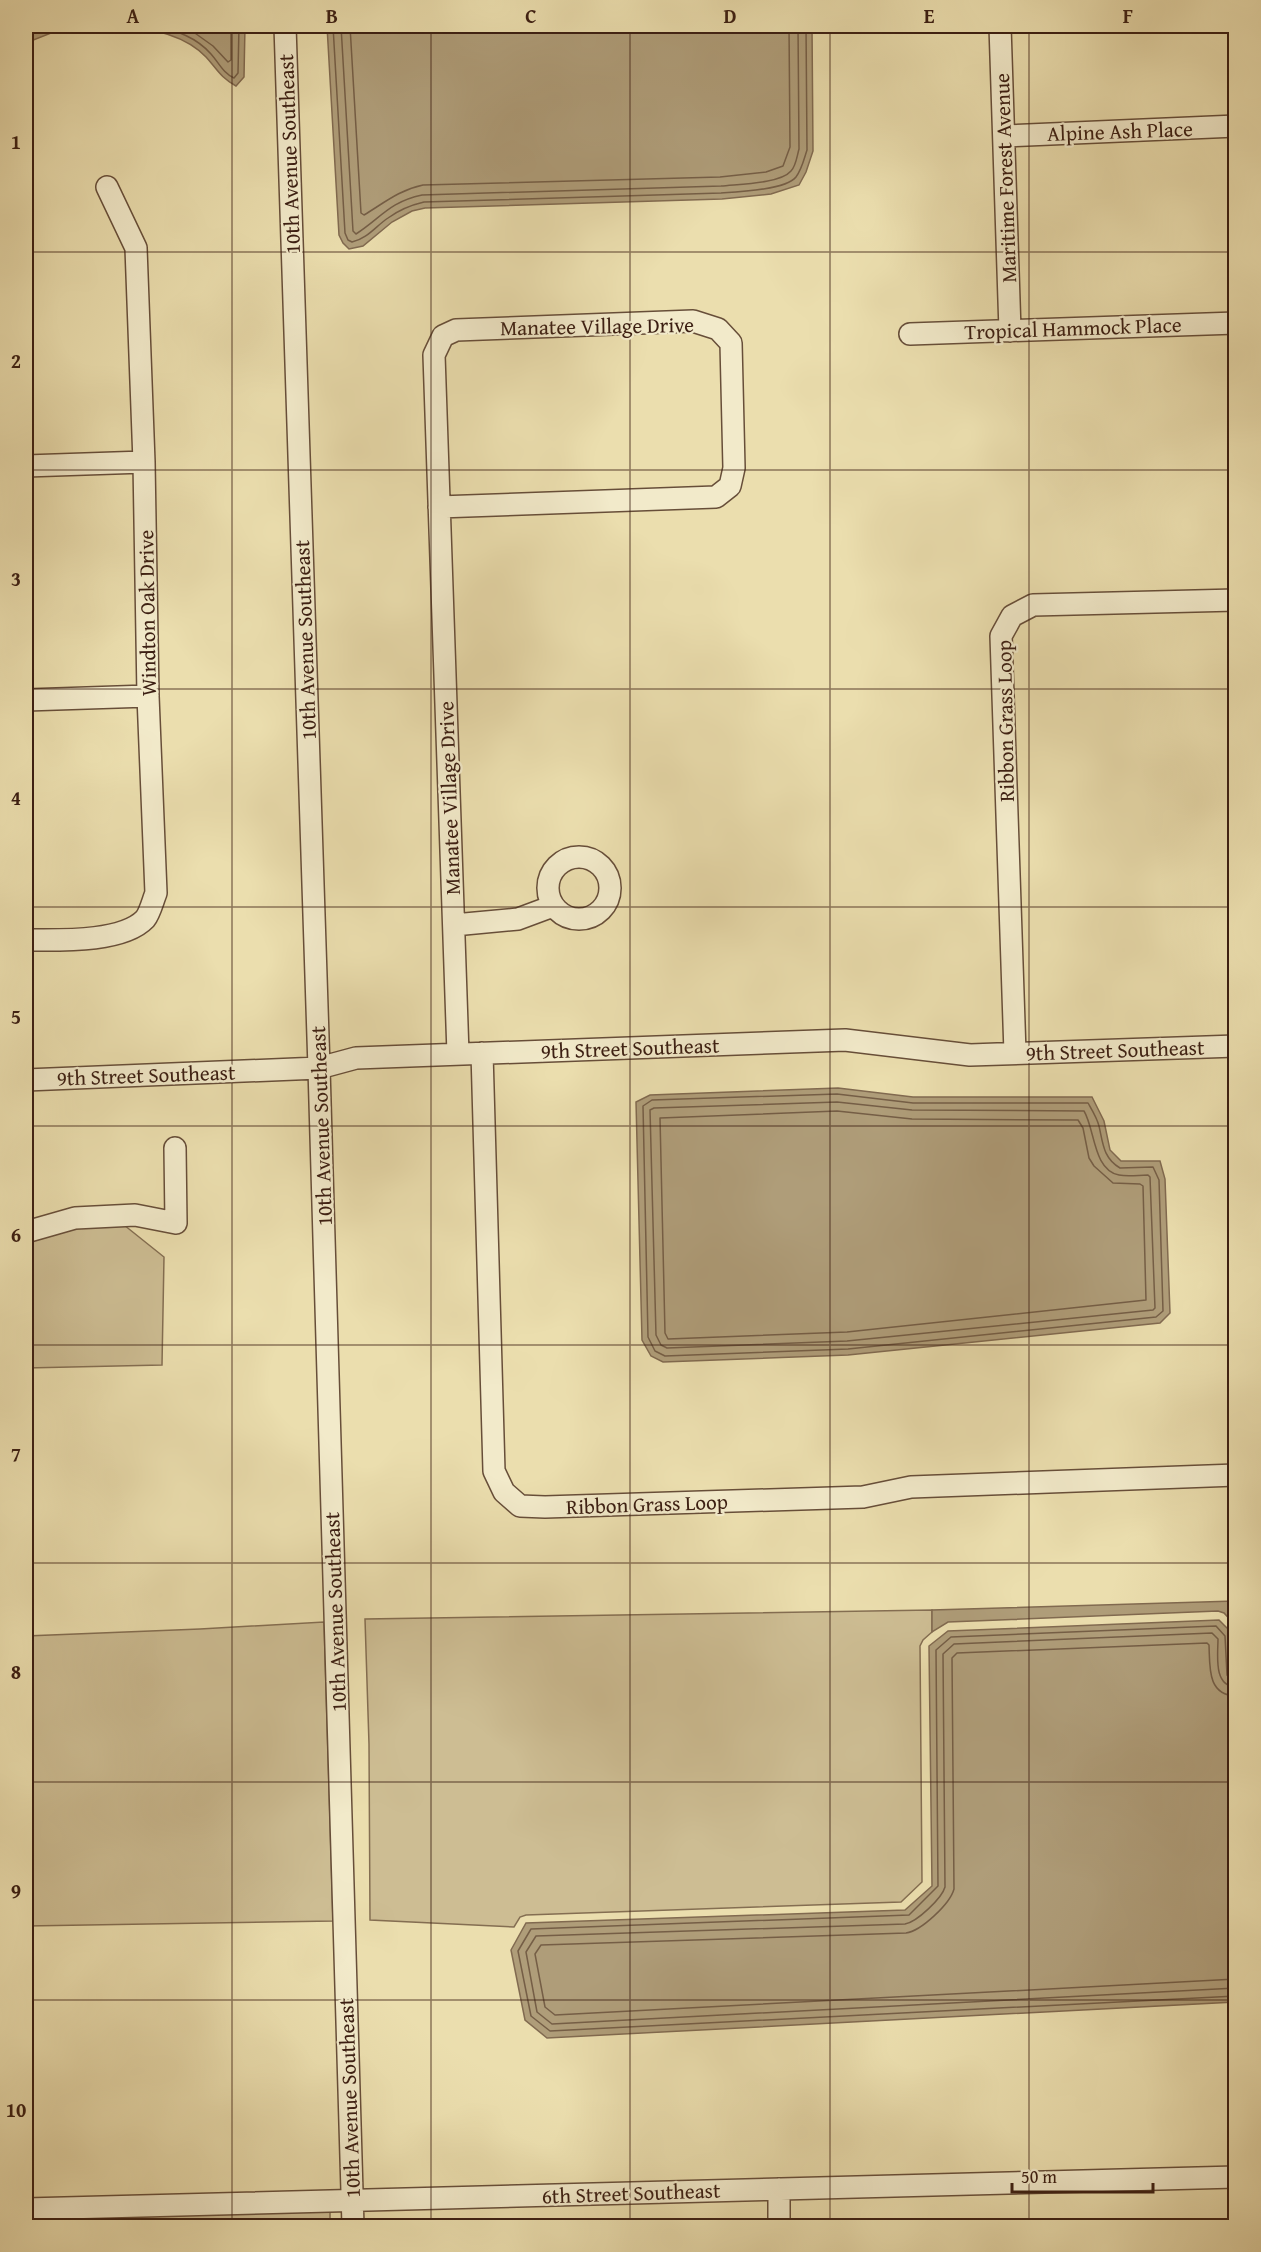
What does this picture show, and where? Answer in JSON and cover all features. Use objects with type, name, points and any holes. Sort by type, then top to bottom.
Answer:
[{"type":"street","name":"10th Avenue Southeast","points":[[285,26],[320,1068],[353,2226]]},
{"type":"street","name":"Maritime Forest Avenue","points":[[1000,26],[1010,331]]},
{"type":"street","name":"Alpine Ash Place","points":[[1004,136],[1236,126]]},
{"type":"street","name":"Windton Oak Drive","points":[[26,940],[77,939],[131,929],[146,917],[156,893],[148,696],[144,462],[136,248],[107,187]]},
{"type":"street","name":"Manatee Village Drive","points":[[439,507],[716,497],[730,486],[734,468],[731,343],[718,329],[693,321],[456,330],[443,336],[434,355],[439,507],[454,925],[458,1054]]},
{"type":"street","name":"Tropical Hammock Place","points":[[910,334],[1236,323]]},
{"type":"street","points":[[26,466],[144,462]]},
{"type":"street","name":"Ribbon Grass Loop","points":[[1015,1053],[1000,636],[1012,616],[1034,605],[1236,600]]},
{"type":"street","points":[[26,700],[148,696]]},
{"type":"street","points":[[454,925],[518,919],[553,906]]},
{"type":"street","name":"9th Street Southeast","points":[[26,1080],[320,1068],[356,1058],[845,1040],[970,1055],[1236,1046]]},
{"type":"street","name":"Ribbon Grass Loop","points":[[482,1053],[494,1471],[504,1492],[520,1506],[863,1497],[911,1487],[1236,1475]]},
{"type":"street","points":[[26,1232],[75,1218],[135,1215],[176,1223],[175,1148]]},
{"type":"street","name":"6th Street Southeast","points":[[26,2209],[1236,2176]]},
{"type":"street","points":[[778,2189],[779,2226]]},
{"type":"shaded area","points":[[124,1225],[164,1257],[162,1365],[26,1368],[26,1242],[77,1228]]},
{"type":"shaded area","points":[[932,1610],[932,1632],[920,1646],[922,1882],[901,1902],[526,1915],[520,1917],[514,1927],[370,1920],[369,1744],[365,1619]]},
{"type":"shaded area","points":[[324,1622],[333,1921],[26,1926],[26,1636]]},
{"type":"shaded area","points":[[330,2210],[330,2226],[26,2226],[26,2221]]},
{"type":"water","points":[[26,26],[94,26],[56,31],[26,43]]},
{"type":"water","points":[[114,26],[245,26],[244,77],[236,86],[222,76],[197,49],[175,37],[151,30]]},
{"type":"water","points":[[327,26],[812,26],[813,151],[799,185],[771,194],[722,199],[425,208],[412,211],[392,222],[363,246],[349,249],[339,235]]},
{"type":"water","points":[[838,1088],[913,1097],[1092,1097],[1104,1121],[1110,1150],[1121,1161],[1160,1161],[1165,1179],[1170,1313],[1160,1323],[848,1355],[663,1362],[651,1356],[642,1340],[636,1102],[650,1095]]},
{"type":"water","points":[[1235,1601],[1235,1625],[1224,1613],[1218,1611],[948,1622],[932,1632],[932,1610]]},
{"type":"water","points":[[1219,1620],[1231,1632],[1236,1758],[1235,2002],[547,2038],[525,2020],[511,1950],[526,1923],[905,1910],[932,1886],[929,1646],[948,1631]]}]
